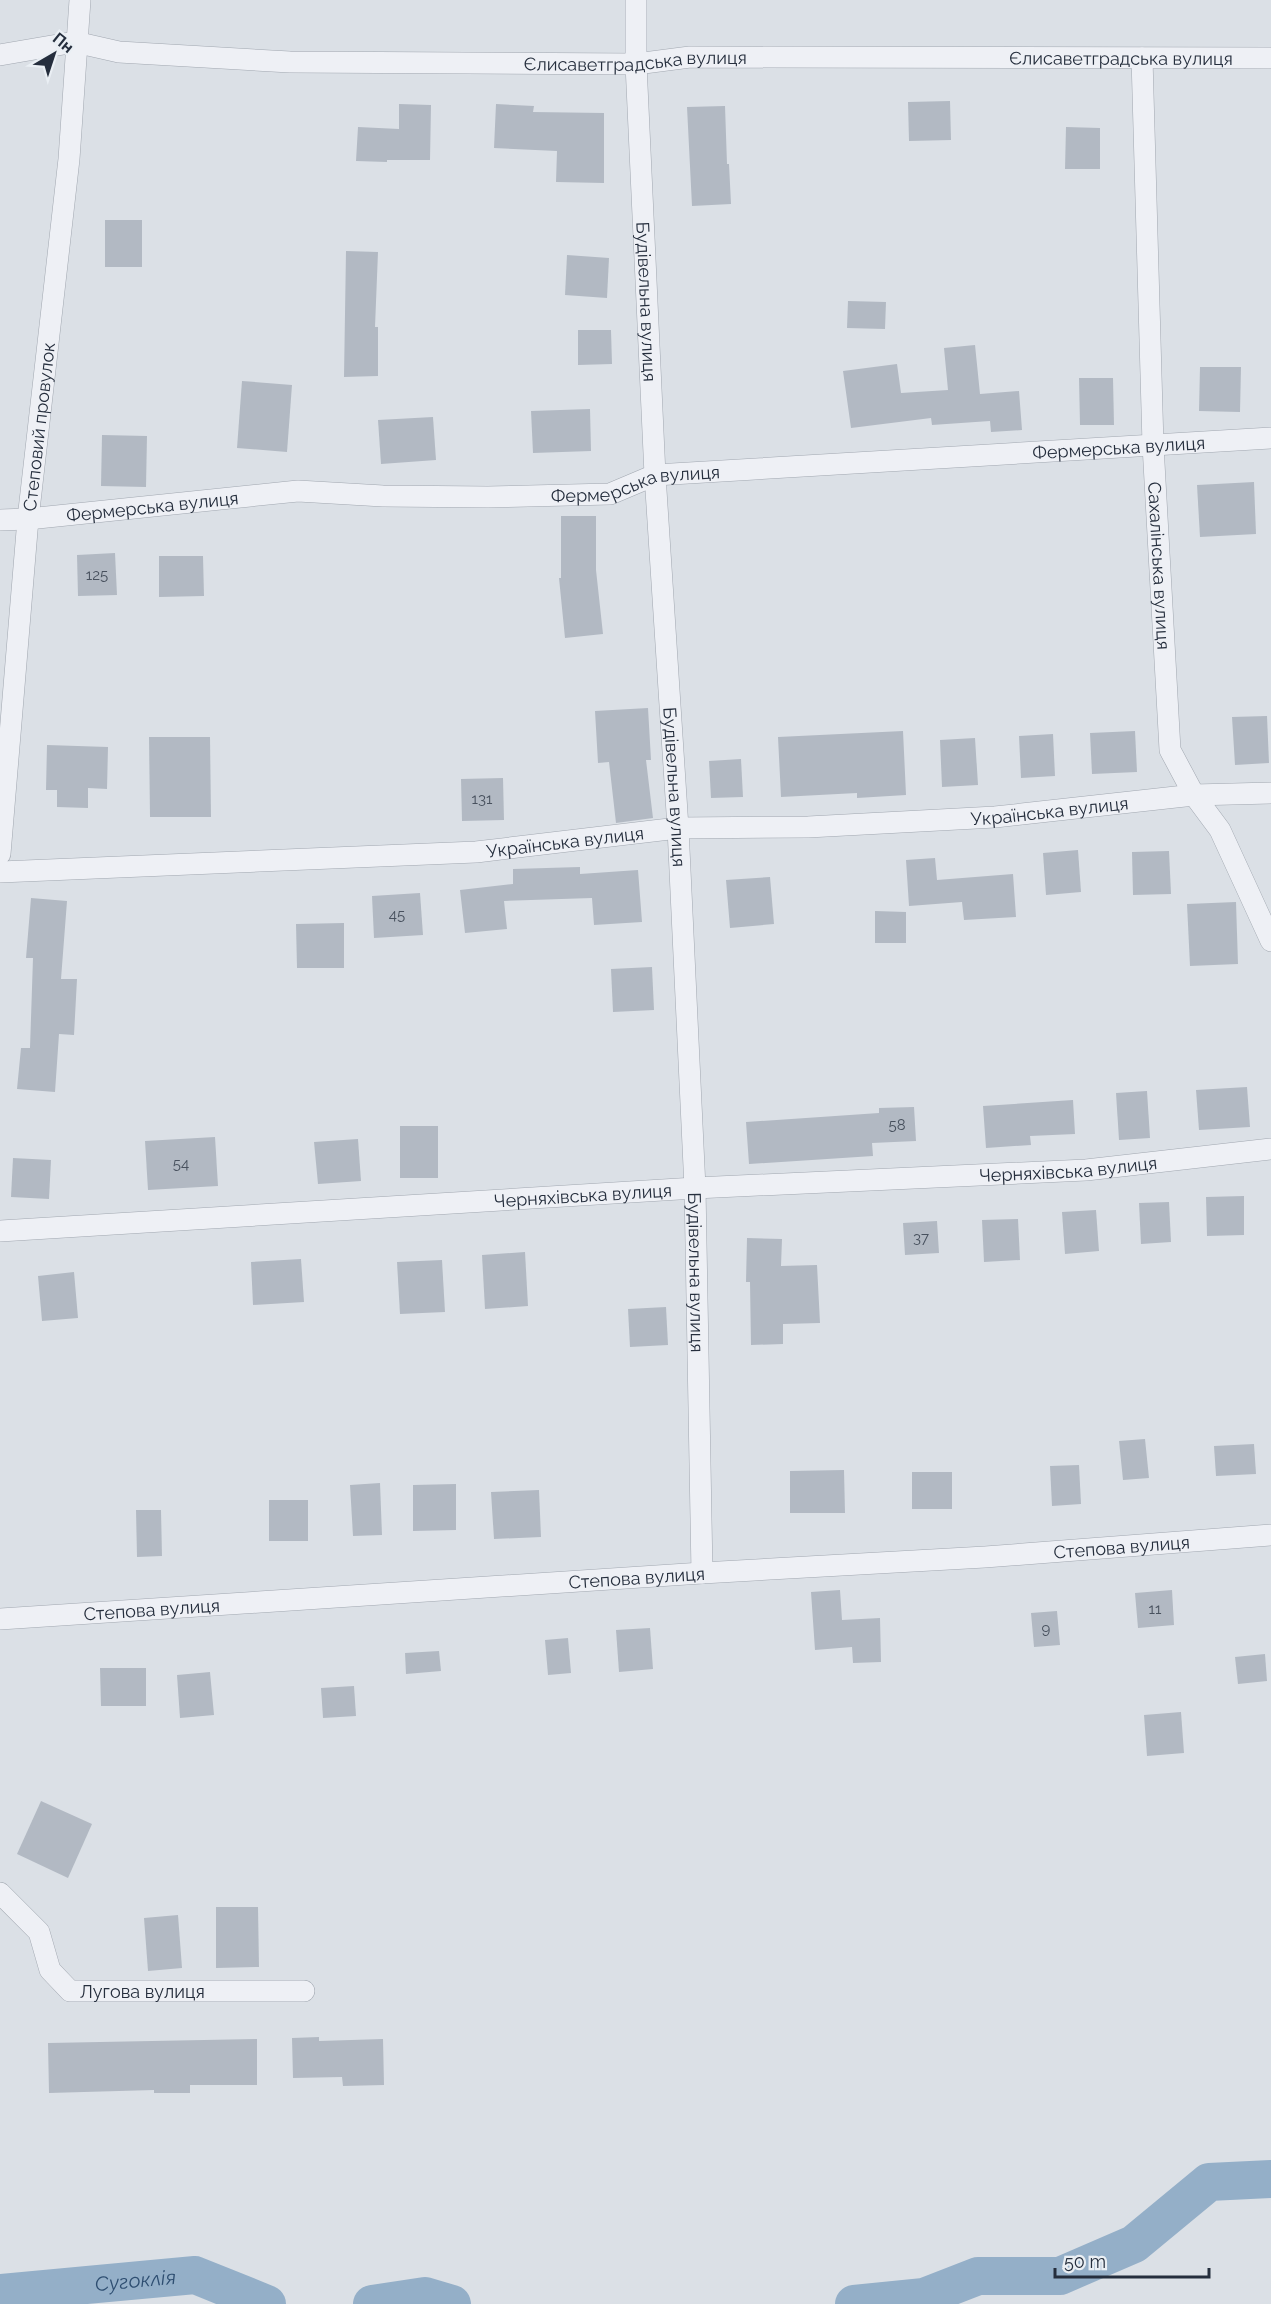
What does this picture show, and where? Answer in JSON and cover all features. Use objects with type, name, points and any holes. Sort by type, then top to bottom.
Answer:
[{"type":"street","name":"Степовий провулок","points":[[0,854],[28,519],[69,159],[75,42],[80,0]]},
{"type":"street","name":"Будівельна вулиця","points":[[636,0],[636,64],[655,475],[678,828],[695,1188],[702,1573]]},
{"type":"street","name":"Єлисаветградська вулиця","points":[[0,55],[75,42],[118,51],[290,62],[636,64],[690,57],[1271,58]]},
{"type":"street","name":"Сахалінська вулиця","points":[[1142,58],[1153,445],[1170,750],[1194,795],[1220,830],[1271,941]]},
{"type":"street","name":"Фермерська вулиця","points":[[0,520],[297,491],[383,496],[488,497],[610,494],[655,475],[1271,438]]},
{"type":"street","name":"Українська вулиця","points":[[0,872],[476,852],[678,828],[808,827],[995,817],[1194,795],[1271,794]]},
{"type":"street","name":"Черняхівська вулиця","points":[[0,1231],[695,1188],[1086,1170],[1271,1149]]},
{"type":"street","name":"Степова вулиця","points":[[0,1619],[702,1573],[985,1557],[1271,1534]]},
{"type":"street","name":"Лугова вулиця","points":[[0,1893],[39,1932],[50,1970],[70,1991],[304,1991]]},
{"type":"building","points":[[950,101],[951,140],[909,141],[908,102]]},
{"type":"building","points":[[399,104],[431,105],[430,160],[356,161],[358,127],[399,129]]},
{"type":"building","points":[[496,104],[534,106],[533,112],[604,113],[604,183],[556,182],[557,151],[494,148]]},
{"type":"building","points":[[725,106],[731,204],[692,206],[687,107]]},
{"type":"building","points":[[1066,127],[1100,128],[1100,169],[1065,169]]},
{"type":"building","points":[[105,220],[142,220],[142,267],[105,267]]},
{"type":"building","points":[[346,251],[378,252],[375,327],[378,327],[378,376],[344,377]]},
{"type":"building","points":[[567,255],[609,258],[607,298],[565,295]]},
{"type":"building","points":[[848,301],[886,302],[885,329],[847,328]]},
{"type":"building","points":[[578,330],[611,330],[612,364],[578,365]]},
{"type":"building","points":[[975,345],[980,394],[1019,391],[1022,430],[991,432],[990,421],[932,425],[931,418],[851,428],[843,371],[897,364],[901,393],[948,390],[944,348]]},
{"type":"building","points":[[1200,367],[1241,367],[1240,412],[1199,411]]},
{"type":"building","points":[[1079,378],[1113,378],[1114,425],[1080,425]]},
{"type":"building","points":[[242,381],[292,385],[287,452],[237,448]]},
{"type":"building","points":[[590,409],[591,451],[533,453],[531,411]]},
{"type":"building","points":[[433,417],[436,460],[381,464],[378,420]]},
{"type":"building","points":[[102,435],[147,436],[146,487],[101,486]]},
{"type":"building","points":[[1254,482],[1256,534],[1200,537],[1197,485]]},
{"type":"building","points":[[561,516],[596,516],[596,570],[603,634],[565,638],[559,578],[561,578]]},
{"type":"building","points":[[115,553],[117,595],[78,596],[77,555]]},
{"type":"building","points":[[159,556],[203,556],[204,596],[159,597]]},
{"type":"building","points":[[648,708],[651,760],[646,760],[653,818],[616,823],[609,762],[598,763],[595,711]]},
{"type":"building","points":[[1267,716],[1269,763],[1235,765],[1232,717]]},
{"type":"building","points":[[903,731],[906,795],[857,798],[857,793],[781,797],[778,737]]},
{"type":"building","points":[[1135,731],[1137,772],[1092,774],[1090,733]]},
{"type":"building","points":[[1053,734],[1055,776],[1021,778],[1019,736]]},
{"type":"building","points":[[149,737],[210,737],[211,817],[150,817]]},
{"type":"building","points":[[975,738],[978,785],[942,787],[940,740]]},
{"type":"building","points":[[47,745],[108,747],[107,789],[88,788],[88,808],[57,807],[57,790],[46,790]]},
{"type":"building","points":[[741,759],[743,797],[711,798],[709,761]]},
{"type":"building","points":[[503,778],[504,820],[462,821],[461,779]]},
{"type":"building","points":[[1078,850],[1081,892],[1046,895],[1043,853]]},
{"type":"building","points":[[1169,851],[1171,894],[1133,895],[1132,852]]},
{"type":"building","points":[[935,858],[937,880],[1013,874],[1016,917],[964,920],[962,902],[909,906],[906,860]]},
{"type":"building","points":[[580,867],[580,874],[638,870],[642,922],[594,925],[592,898],[504,901],[507,929],[465,933],[460,890],[513,884],[513,869]]},
{"type":"building","points":[[770,877],[774,924],[730,928],[726,880]]},
{"type":"building","points":[[420,893],[423,935],[374,938],[372,896]]},
{"type":"building","points":[[31,898],[67,901],[61,979],[77,979],[74,1035],[59,1034],[55,1092],[17,1089],[21,1048],[30,1048],[33,958],[26,958]]},
{"type":"building","points":[[1236,902],[1238,964],[1190,966],[1187,904]]},
{"type":"building","points":[[875,911],[906,912],[906,943],[875,943]]},
{"type":"building","points":[[344,923],[344,968],[297,968],[296,924]]},
{"type":"building","points":[[652,967],[654,1010],[613,1012],[611,969]]},
{"type":"building","points":[[1247,1087],[1250,1127],[1199,1130],[1196,1090]]},
{"type":"building","points":[[1147,1091],[1150,1138],[1119,1140],[1116,1093]]},
{"type":"building","points":[[1073,1100],[1075,1134],[1030,1136],[1031,1145],[986,1148],[983,1106]]},
{"type":"building","points":[[914,1107],[916,1141],[872,1143],[873,1156],[749,1164],[746,1122],[879,1113],[879,1108]]},
{"type":"building","points":[[400,1126],[438,1126],[438,1178],[400,1178]]},
{"type":"building","points":[[215,1137],[218,1186],[148,1190],[145,1141]]},
{"type":"building","points":[[358,1139],[361,1181],[318,1184],[314,1142]]},
{"type":"building","points":[[13,1158],[51,1160],[49,1199],[11,1197]]},
{"type":"building","points":[[1244,1196],[1244,1235],[1207,1236],[1206,1197]]},
{"type":"building","points":[[1169,1202],[1171,1242],[1141,1244],[1139,1203]]},
{"type":"building","points":[[1096,1210],[1099,1251],[1065,1254],[1062,1212]]},
{"type":"building","points":[[1018,1219],[1020,1260],[984,1262],[982,1220]]},
{"type":"building","points":[[937,1221],[939,1253],[905,1255],[903,1223]]},
{"type":"building","points":[[747,1238],[782,1239],[781,1266],[817,1265],[820,1323],[783,1324],[783,1344],[751,1345],[750,1282],[746,1282]]},
{"type":"building","points":[[525,1252],[528,1306],[485,1309],[482,1255]]},
{"type":"building","points":[[301,1259],[304,1302],[253,1305],[251,1262]]},
{"type":"building","points":[[442,1260],[445,1312],[400,1314],[397,1262]]},
{"type":"building","points":[[74,1272],[78,1318],[42,1321],[38,1276]]},
{"type":"building","points":[[666,1307],[668,1345],[630,1347],[628,1309]]},
{"type":"building","points":[[1145,1439],[1149,1478],[1123,1480],[1119,1441]]},
{"type":"building","points":[[1254,1444],[1256,1474],[1216,1476],[1214,1446]]},
{"type":"building","points":[[1079,1465],[1081,1504],[1052,1506],[1050,1466]]},
{"type":"building","points":[[844,1470],[845,1513],[790,1513],[790,1471]]},
{"type":"building","points":[[912,1472],[952,1472],[952,1509],[912,1509]]},
{"type":"building","points":[[380,1483],[382,1535],[353,1536],[350,1485]]},
{"type":"building","points":[[456,1484],[456,1530],[413,1531],[413,1485]]},
{"type":"building","points":[[539,1490],[541,1537],[494,1539],[491,1492]]},
{"type":"building","points":[[269,1500],[308,1500],[308,1541],[269,1541]]},
{"type":"building","points":[[136,1510],[161,1510],[162,1556],[137,1557]]},
{"type":"building","points":[[840,1590],[842,1620],[880,1618],[881,1662],[853,1663],[852,1647],[815,1650],[811,1592]]},
{"type":"building","points":[[1172,1590],[1174,1625],[1138,1628],[1135,1593]]},
{"type":"building","points":[[1057,1611],[1060,1645],[1034,1647],[1031,1613]]},
{"type":"building","points":[[650,1628],[653,1669],[619,1672],[616,1630]]},
{"type":"building","points":[[568,1638],[571,1673],[548,1675],[545,1640]]},
{"type":"building","points":[[439,1651],[441,1671],[406,1674],[405,1653]]},
{"type":"building","points":[[1265,1654],[1267,1681],[1238,1684],[1235,1657]]},
{"type":"building","points":[[100,1668],[146,1668],[146,1706],[101,1706]]},
{"type":"building","points":[[210,1672],[214,1715],[180,1718],[177,1675]]},
{"type":"building","points":[[354,1686],[356,1716],[323,1718],[321,1688]]},
{"type":"building","points":[[1181,1712],[1184,1753],[1147,1756],[1144,1715]]},
{"type":"building","points":[[41,1801],[92,1824],[68,1878],[17,1854]]},
{"type":"building","points":[[216,1907],[258,1907],[259,1967],[216,1968]]},
{"type":"building","points":[[178,1915],[182,1968],[148,1971],[144,1918]]},
{"type":"building","points":[[319,2037],[319,2041],[383,2039],[384,2085],[343,2086],[342,2077],[293,2078],[292,2038]]},
{"type":"building","points":[[257,2039],[257,2085],[190,2085],[190,2093],[154,2093],[154,2090],[49,2093],[48,2043]]},
{"type":"waterway","name":"Сугоклія","points":[[854,2304],[924,2297],[978,2276],[1060,2276],[1134,2244],[1209,2182],[1271,2179]]},
{"type":"waterway","name":"Сугоклія","points":[[0,2293],[195,2275],[267,2304]]},
{"type":"waterway","name":"Сугоклія","points":[[372,2304],[425,2296],[452,2304]]}]
